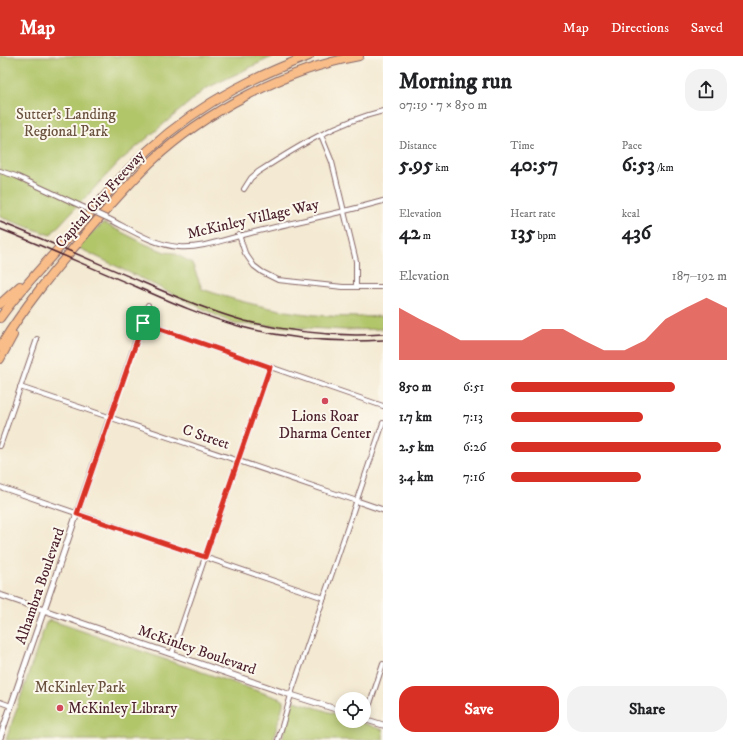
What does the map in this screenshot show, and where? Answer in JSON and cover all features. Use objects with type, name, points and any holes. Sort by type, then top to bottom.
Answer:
[{"type":"highway","name":"Capital City Freeway","points":[[0,318],[32,277],[83,222],[128,170],[161,139],[197,112],[235,88],[275,68],[309,56]]},
{"type":"highway","name":"Capital City Freeway","points":[[0,347],[31,299],[121,193],[152,161],[187,133],[224,108],[264,87],[305,70],[359,56]]},
{"type":"highway","points":[[0,359],[14,332],[59,266]]},
{"type":"highway","points":[[0,304],[32,277]]},
{"type":"street","points":[[244,189],[251,178],[258,172],[311,139],[350,121],[383,111]]},
{"type":"street","points":[[321,135],[332,162],[356,261],[356,288]]},
{"type":"street","name":"McKinley Village Way","points":[[0,171],[16,176],[158,242],[174,247],[197,247],[383,201]]},
{"type":"street","points":[[239,236],[248,259],[254,266],[270,277],[327,286],[356,288],[383,287]]},
{"type":"street","name":"Alhambra Boulevard","points":[[0,738],[148,305]]},
{"type":"street","points":[[143,323],[383,406]]},
{"type":"street","points":[[0,446],[37,338]]},
{"type":"street","points":[[172,654],[270,367]]},
{"type":"street","name":"C Street","points":[[20,387],[383,510]]},
{"type":"street","points":[[278,740],[291,694],[383,423]]},
{"type":"street","points":[[0,487],[324,598]]},
{"type":"street","name":"McKinley Boulevard","points":[[0,595],[335,709]]},
{"type":"street","points":[[371,699],[383,664]]},
{"type":"street","points":[[0,702],[11,706]]},
{"type":"street","points":[[371,721],[383,725]]},
{"type":"green space","name":"Sutter's Landing Regional Park","points":[[0,56],[274,56],[205,89],[119,162],[50,235],[0,217]]},
{"type":"green space","points":[[104,223],[145,244],[165,252],[174,253],[192,263],[202,289],[247,303],[291,312],[314,315],[359,317],[383,316],[383,329],[345,330],[234,324],[75,246]]},
{"type":"green space","name":"McKinley Park","points":[[50,620],[281,699],[283,701],[283,705],[273,740],[6,740],[46,623]]},
{"type":"green space","points":[[295,701],[335,714],[335,728],[371,728],[371,726],[383,730],[383,740],[282,740],[292,705]]},
{"type":"railway","points":[[0,222],[180,298],[218,313],[245,321],[314,333],[348,335],[383,334]]},
{"type":"railway","points":[[0,229],[175,304],[228,323],[277,335],[312,339],[348,341],[383,340]]},
{"type":"place","name":"Lions Roar Dharma Center","points":[[325,401]]},
{"type":"place","name":"McKinley Library","points":[[60,708]]},
{"type":"route","points":[[143,323],[270,367],[205,557],[77,514],[143,323]]}]
